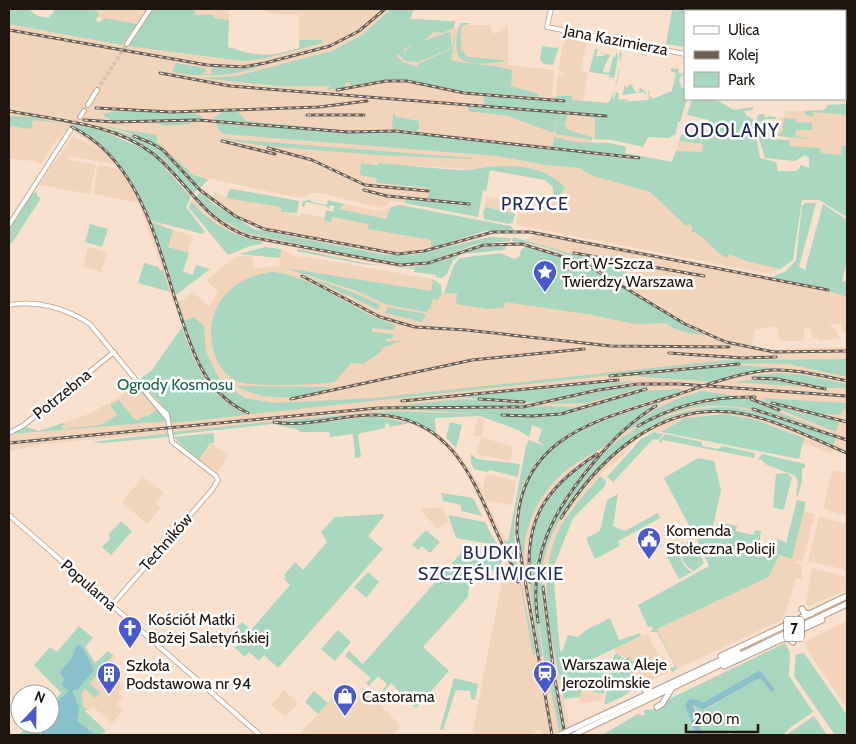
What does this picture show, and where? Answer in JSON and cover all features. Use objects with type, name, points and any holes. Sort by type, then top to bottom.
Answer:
[{"type":"main road","points":[[687,675],[711,661],[847,596]]},
{"type":"main road","points":[[684,682],[782,639],[846,604]]},
{"type":"main road","name":"7","points":[[575,732],[634,700],[846,604]]},
{"type":"main road","points":[[802,609],[805,614],[811,614]]},
{"type":"main road","points":[[782,639],[787,638],[793,642]]},
{"type":"main road","name":"7","points":[[560,735],[575,732],[645,701],[742,652]]},
{"type":"main road","points":[[634,700],[641,694],[641,686],[646,691],[658,689]]},
{"type":"main road","points":[[645,701],[657,699],[659,703],[657,707],[662,704],[672,688]]},
{"type":"street","points":[[127,44],[150,9]]},
{"type":"street","name":"Jana Kazimierza","points":[[551,9],[547,27],[684,54]]},
{"type":"street","points":[[88,104],[97,90]]},
{"type":"street","points":[[80,117],[84,111]]},
{"type":"street","points":[[9,225],[72,129]]},
{"type":"street","points":[[9,305],[42,305],[73,314],[93,326],[114,352]]},
{"type":"street","name":"Techników","points":[[112,605],[211,491],[218,478],[172,442],[165,411],[154,402],[114,352]]},
{"type":"street","name":"Potrzebna","points":[[9,433],[24,426],[114,352]]},
{"type":"street","name":"Popularna","points":[[9,515],[260,735]]},
{"type":"shaded area","points":[[91,9],[147,9],[137,24],[97,17],[99,12]]},
{"type":"shaded area","points":[[195,9],[229,9],[229,20],[195,15]]},
{"type":"shaded area","points":[[243,9],[399,9],[406,26],[459,28],[464,25],[491,25],[492,32],[496,34],[508,25],[508,65],[554,70],[552,96],[556,95],[558,74],[567,75],[558,71],[565,35],[587,40],[581,71],[588,73],[583,101],[623,104],[665,97],[687,100],[680,122],[678,121],[676,126],[597,121],[595,139],[592,139],[592,143],[609,143],[626,147],[625,153],[664,161],[672,162],[674,156],[785,267],[771,273],[765,273],[517,225],[516,221],[521,203],[551,208],[553,187],[545,180],[490,170],[361,163],[377,178],[376,184],[429,188],[428,200],[406,198],[405,203],[389,201],[388,205],[380,208],[321,193],[312,193],[304,197],[290,196],[193,175],[147,135],[103,137],[124,163],[164,226],[158,244],[177,298],[173,301],[139,203],[93,194],[98,165],[120,169],[118,165],[69,156],[67,159],[96,165],[90,194],[39,185],[73,136],[98,149],[68,127],[52,146],[41,164],[30,160],[9,158],[9,24],[100,40],[124,42],[128,46],[130,43],[228,47],[256,56],[279,54],[321,41],[299,40],[299,15],[270,14],[264,10]]},
{"type":"shaded area","points":[[785,111],[847,111],[847,152],[837,158],[820,157],[820,149],[789,146],[789,138],[778,135],[778,118],[784,118]]},
{"type":"shaded area","points":[[679,141],[703,144],[702,153],[676,151]]},
{"type":"shaded area","points":[[215,192],[228,199],[230,197],[282,207],[281,212],[300,216],[301,213],[325,218],[324,221],[331,222],[332,217],[369,224],[368,229],[431,240],[431,248],[413,252],[392,253],[262,228],[244,220],[212,198]]},
{"type":"shaded area","points":[[486,197],[516,202],[512,223],[483,217]]},
{"type":"shaded area","points":[[194,198],[219,218],[255,235],[391,263],[423,263],[456,251],[458,254],[428,264],[410,267],[389,266],[241,238],[211,221],[191,201]]},
{"type":"shaded area","points":[[344,204],[379,211],[391,207],[386,219],[339,209]]},
{"type":"shaded area","points":[[173,230],[193,236],[188,253],[168,247]]},
{"type":"shaded area","points":[[536,231],[828,289],[828,291],[847,297],[847,332],[842,332],[841,324],[829,324],[836,330],[840,339],[819,340],[817,337],[813,338],[810,328],[804,328],[804,341],[780,341],[777,326],[755,330],[751,346],[771,350],[847,347],[847,456],[832,450],[831,454],[802,442],[804,438],[775,426],[733,415],[716,414],[685,418],[661,432],[651,431],[639,437],[613,465],[606,468],[570,511],[555,540],[546,581],[556,659],[571,735],[542,735],[540,730],[529,735],[472,735],[505,566],[508,560],[465,470],[470,470],[483,490],[486,474],[516,481],[512,505],[486,501],[505,540],[503,542],[516,570],[533,654],[535,654],[520,581],[515,526],[519,501],[528,476],[555,442],[538,419],[478,415],[434,417],[435,431],[455,449],[469,468],[462,467],[449,449],[425,430],[405,421],[374,416],[298,425],[268,422],[267,424],[44,444],[9,451],[9,435],[53,431],[53,427],[89,414],[118,398],[133,385],[136,386],[156,410],[143,421],[170,418],[199,373],[175,305],[193,292],[209,307],[218,292],[206,280],[237,256],[253,257],[253,268],[279,266],[281,249],[299,258],[301,256],[433,279],[432,291],[593,315],[666,323],[676,330],[716,336],[692,326],[624,284],[628,265],[583,257],[524,240],[532,237]],"holes":[[[193,317],[204,326],[206,352],[217,375],[232,390],[257,401],[225,394],[185,322]]]},
{"type":"shaded area","points":[[88,247],[107,252],[101,272],[83,266]]},
{"type":"shaded area","points":[[478,417],[485,420],[481,437],[474,435]]},
{"type":"shaded area","points":[[481,437],[513,447],[510,461],[476,454]]},
{"type":"shaded area","points":[[211,443],[228,455],[218,472],[199,460]]},
{"type":"shaded area","points":[[833,470],[847,473],[847,516],[823,509]]},
{"type":"shaded area","points":[[143,477],[164,493],[155,503],[161,508],[147,524],[122,502]]},
{"type":"shaded area","points":[[442,507],[449,521],[437,529],[422,511],[423,509]]},
{"type":"shaded area","points":[[803,511],[815,514],[802,562],[797,560],[796,563],[802,565],[802,579],[796,578],[784,619],[677,669],[657,629],[769,577],[779,555],[792,558]]},
{"type":"shaded area","points":[[819,517],[847,524],[847,570],[808,561]]},
{"type":"shaded area","points":[[812,568],[847,577],[847,590],[809,606],[806,604]]},
{"type":"shaded area","points":[[847,621],[847,708],[812,658],[804,642]]},
{"type":"shaded area","points":[[647,634],[668,673],[631,689],[633,671],[639,668],[636,663],[616,653],[614,649]]},
{"type":"shaded area","points":[[112,654],[116,658],[105,669],[124,686],[118,693],[123,697],[117,704],[123,710],[112,723],[93,707],[88,711],[83,706],[82,692]]},
{"type":"shaded area","points":[[583,679],[595,682],[593,692],[603,694],[603,700],[579,704]]},
{"type":"shaded area","points":[[284,690],[298,703],[285,717],[271,705]]},
{"type":"shaded area","points":[[340,690],[353,698],[353,702],[367,690],[400,726],[393,735],[299,735]]},
{"type":"green space","points":[[9,9],[30,10],[37,16],[49,18],[55,9],[91,9],[99,12],[96,21],[100,22],[104,18],[137,24],[122,45],[9,24]]},
{"type":"green space","points":[[153,9],[195,9],[195,15],[213,15],[214,18],[229,20],[228,47],[248,53],[264,55],[289,51],[299,48],[299,40],[322,40],[322,43],[267,58],[243,61],[128,46]]},
{"type":"green space","points":[[391,9],[414,9],[410,19],[455,21],[454,28],[442,33],[433,33],[420,42],[448,32],[451,34],[451,46],[455,29],[453,47],[419,62],[405,61],[399,54],[397,56],[402,62],[419,67],[418,64],[453,48],[451,60],[512,70],[511,86],[539,94],[538,97],[459,91],[406,80],[376,81],[351,86],[349,82],[345,83],[345,88],[327,90],[330,86],[279,86],[200,78],[237,76],[332,51],[362,35]]},
{"type":"green space","points":[[708,9],[684,10],[684,47],[666,44],[672,10]]},
{"type":"green space","points":[[461,23],[472,23],[461,28],[461,49],[467,57],[504,60],[503,62],[476,64],[459,58],[456,40]]},
{"type":"green space","points":[[542,46],[556,48],[559,46],[553,65],[544,64],[540,60]]},
{"type":"green space","points":[[595,49],[598,49],[596,56],[606,56],[600,53],[610,55],[603,72],[609,73],[613,57],[615,57],[617,52],[618,58],[614,78],[608,77],[611,75],[589,72]]},
{"type":"green space","points":[[176,63],[204,68],[206,71],[202,74],[211,75],[212,67],[242,69],[263,65],[241,72],[207,76],[172,72]]},
{"type":"green space","points":[[671,68],[679,69],[678,73],[684,74],[679,80],[682,89],[684,86],[684,100],[687,100],[680,122],[678,121],[676,134],[668,138],[648,137],[643,147],[613,140],[595,139],[595,118],[568,114],[564,124],[568,130],[592,137],[592,140],[556,134],[556,96],[572,96],[572,100],[608,103],[615,90],[613,98],[616,92],[619,93],[618,99],[630,100],[624,102],[647,100],[649,99],[648,92],[650,91],[649,96],[652,98],[650,99],[656,98],[672,91],[676,73],[671,71]]},
{"type":"green space","points":[[631,84],[636,93],[639,92],[640,87],[646,92],[647,100],[645,92],[622,95],[625,85],[628,89],[628,86]]},
{"type":"green space","points":[[484,95],[556,101],[556,112],[484,106]]},
{"type":"green space","points":[[692,100],[717,100],[734,110],[753,107],[753,110],[744,111],[747,116],[753,119],[760,158],[776,162],[778,171],[797,171],[801,165],[809,168],[809,158],[805,155],[795,161],[765,158],[757,133],[757,116],[760,114],[764,114],[766,118],[769,116],[776,117],[776,119],[765,119],[763,129],[765,138],[789,140],[789,146],[820,148],[821,153],[841,155],[842,146],[847,146],[847,217],[819,200],[802,200],[793,260],[780,269],[746,261],[730,254],[726,258],[700,236],[691,231],[693,228],[689,224],[686,226],[650,192],[593,176],[580,168],[547,165],[497,156],[224,134],[220,132],[214,119],[222,113],[234,111],[238,112],[246,121],[350,131],[410,133],[641,160],[641,158],[552,147],[555,137],[576,142],[609,143],[626,147],[625,153],[672,162],[676,151],[702,152],[703,144],[679,141],[681,135],[696,133],[710,135],[709,120],[687,115]]},
{"type":"green space","points":[[468,105],[556,113],[555,130],[554,133],[508,116],[468,111]]},
{"type":"green space","points":[[828,105],[847,105],[847,115],[813,112],[813,117],[805,114],[805,111],[824,110]]},
{"type":"green space","points":[[120,111],[193,113],[203,117],[189,124],[165,126],[157,123],[112,121],[104,116],[105,113]]},
{"type":"green space","points":[[393,113],[396,117],[419,121],[419,129],[417,131],[392,129]]},
{"type":"green space","points":[[9,116],[33,117],[59,123],[33,120],[31,129],[9,126]]},
{"type":"green space","points":[[784,118],[796,119],[796,122],[812,123],[812,130],[796,130],[795,136],[811,139],[778,136],[778,133],[782,133]]},
{"type":"green space","points":[[65,123],[100,130],[144,149],[157,159],[191,197],[186,207],[205,232],[202,234],[149,220],[135,190],[118,162],[94,140]]},
{"type":"green space","points":[[83,123],[157,135],[157,142],[193,175],[208,179],[200,188],[168,153],[159,146],[128,132]]},
{"type":"green space","points":[[96,127],[132,135],[149,142],[169,156],[198,189],[192,195],[160,161],[139,145]]},
{"type":"green space","points":[[215,138],[472,159],[378,155],[265,146]]},
{"type":"green space","points":[[361,163],[463,170],[518,166],[545,173],[559,182],[565,188],[561,193],[563,202],[554,200],[553,187],[545,180],[490,170],[486,191],[483,190],[478,217],[405,203],[406,198],[428,200],[429,188],[376,183],[377,178],[360,175]]},
{"type":"green space","points":[[233,189],[299,201],[297,213],[281,212],[281,207],[226,198],[229,190]]},
{"type":"green space","points":[[37,192],[37,196],[41,198],[12,243],[9,243],[9,230],[33,193]]},
{"type":"green space","points":[[201,192],[211,202],[254,229],[387,255],[414,255],[489,237],[511,238],[510,241],[477,244],[423,263],[391,263],[246,233],[219,218],[194,198]]},
{"type":"green space","points":[[311,199],[311,202],[327,205],[328,200],[344,204],[339,209],[386,219],[391,207],[400,205],[510,226],[514,229],[513,231],[485,231],[431,248],[431,240],[368,229],[368,224],[332,217],[331,222],[324,221],[326,210],[333,212],[334,206],[330,205],[329,209],[326,206],[306,202],[304,207],[302,206],[302,202]]},
{"type":"green space","points":[[191,201],[206,216],[223,228],[263,242],[262,244],[250,246],[228,255],[189,208]]},
{"type":"green space","points":[[805,203],[816,203],[799,267],[805,270],[823,204],[847,220],[847,261],[842,281],[847,282],[847,297],[828,291],[828,289],[770,278],[786,271],[796,260],[802,206]]},
{"type":"green space","points":[[486,207],[515,214],[513,222],[510,224],[484,219],[483,211],[487,211],[484,209]]},
{"type":"green space","points":[[150,222],[173,230],[168,247],[189,253],[183,272],[193,275],[196,265],[210,269],[176,295]]},
{"type":"green space","points":[[90,224],[108,229],[102,247],[85,242]]},
{"type":"green space","points":[[513,237],[583,257],[628,265],[624,284],[571,256],[527,243],[512,241]]},
{"type":"green space","points":[[509,244],[504,250],[462,254],[453,260],[447,274],[442,278],[436,277],[436,275],[414,272],[414,269],[363,264],[296,251],[299,249],[387,266],[413,267],[437,262],[472,250],[484,247]]},
{"type":"green space","points":[[265,247],[281,249],[280,258],[239,254]]},
{"type":"green space","points":[[525,247],[545,249],[592,268],[706,336],[676,330],[666,323],[634,324],[593,315],[505,302],[504,308],[487,309],[456,304],[457,294],[444,293],[454,265],[460,258],[501,253],[514,259],[519,257],[521,250]]},
{"type":"green space","points":[[144,263],[159,267],[160,271],[163,270],[170,292],[138,283]]},
{"type":"green space","points":[[285,268],[431,291],[433,279],[441,285],[442,293],[438,300],[433,299],[430,306],[432,307],[426,312],[385,304],[357,291]]},
{"type":"green space","points":[[273,272],[305,281],[364,312],[395,325],[394,330],[372,328],[372,332],[393,334],[393,338],[386,339],[386,342],[404,340],[381,348],[382,351],[363,364],[351,363],[335,382],[272,385],[248,384],[235,381],[225,373],[216,358],[211,327],[215,313],[221,300],[243,281],[257,275]]},
{"type":"green space","points":[[308,277],[350,291],[380,305],[378,310]]},
{"type":"green space","points":[[184,299],[179,303],[185,321],[194,317],[204,326],[206,352],[217,375],[228,387],[246,398],[273,403],[375,398],[725,360],[847,359],[847,377],[788,364],[723,363],[252,414],[222,394],[202,368],[188,336],[177,303]]},
{"type":"green space","points":[[387,307],[426,314],[422,322],[385,313]]},
{"type":"green space","name":"Ogrody Kosmosu","points":[[182,327],[192,355],[205,378],[222,398],[247,415],[171,423],[169,413],[139,380],[152,370]]},
{"type":"green space","points":[[740,365],[807,371],[762,370],[729,376],[714,382],[632,376],[608,378]]},
{"type":"green space","points":[[777,373],[803,375],[847,384],[847,388],[821,388],[775,378],[748,377]]},
{"type":"green space","points":[[774,380],[805,387],[734,382]]},
{"type":"green space","points":[[639,381],[593,389],[541,403],[458,397],[574,384]]},
{"type":"green space","points":[[138,384],[167,421],[13,434],[26,427],[39,431],[63,423],[66,425],[62,425],[63,429],[101,425],[117,415],[110,405],[119,400],[135,420],[146,415],[147,417],[156,410],[135,385]]},
{"type":"green space","points":[[653,385],[587,403],[548,404],[609,389]]},
{"type":"green space","points":[[237,386],[331,387],[296,397],[271,397],[258,395]]},
{"type":"green space","points":[[679,389],[685,391],[622,410],[566,436],[543,455],[527,478],[517,508],[515,545],[521,586],[536,654],[533,655],[520,585],[503,542],[506,540],[508,542],[526,446],[529,440],[545,446],[538,441],[542,429],[532,425],[529,437],[518,430],[480,416],[435,418],[436,434],[414,422],[374,415],[316,422],[274,421],[392,411],[545,417],[574,412],[643,391]]},
{"type":"green space","points":[[702,391],[736,396],[689,404],[674,409],[645,421],[617,437],[636,421],[656,409]]},
{"type":"green space","points":[[745,398],[823,430],[752,409],[715,405],[678,411],[632,430],[659,416],[701,403]]},
{"type":"green space","points":[[762,398],[846,403],[847,407],[841,415],[810,413],[767,401],[792,411],[839,421],[836,432],[756,400],[766,401]]},
{"type":"green space","points":[[463,399],[536,405],[514,407],[371,408]]},
{"type":"green space","points":[[664,401],[642,415],[604,446],[573,465],[550,486],[537,506],[528,528],[524,551],[524,578],[519,520],[524,492],[534,470],[550,452],[569,437],[591,426]]},
{"type":"green space","points":[[596,403],[574,411],[548,415],[520,416],[403,409],[516,409],[542,406],[575,407]]},
{"type":"green space","points":[[728,407],[765,413],[836,436],[833,446],[783,425],[752,415],[727,411],[703,411],[680,415],[659,422],[621,447],[604,463],[564,513],[552,534],[544,558],[542,587],[554,681],[563,729],[559,731],[541,639],[538,584],[543,553],[561,510],[597,459],[605,450],[621,438],[634,430],[665,417],[696,410]]},
{"type":"green space","points":[[725,414],[756,420],[804,438],[799,459],[661,432],[685,418]]},
{"type":"green space","points":[[374,416],[411,423],[389,427],[389,424],[385,423],[385,428],[358,434],[361,457],[355,458],[353,434],[330,437],[329,432],[300,432],[299,430],[273,424],[172,435],[172,432],[267,422],[307,424]]},
{"type":"green space","points":[[450,422],[462,425],[456,448],[446,438]]},
{"type":"green space","points":[[654,432],[663,434],[658,440],[653,439],[613,482],[607,477],[641,439]]},
{"type":"green space","points":[[168,433],[168,437],[103,443],[92,442]]},
{"type":"green space","points":[[214,433],[214,443],[210,443],[199,460],[173,437]]},
{"type":"green space","points":[[665,434],[702,442],[702,446],[718,449],[722,446],[755,453],[754,458],[663,440],[660,443],[659,441]]},
{"type":"green space","points":[[599,453],[562,502],[550,524],[542,546],[537,569],[536,594],[543,656],[540,657],[533,614],[530,570],[531,548],[535,527],[542,507],[554,489],[570,474]]},
{"type":"green space","points":[[471,454],[477,459],[520,464],[518,477],[490,470],[487,472],[474,469],[471,463]]},
{"type":"green space","points":[[762,454],[805,464],[805,468],[802,468],[802,481],[798,496],[796,495],[798,482],[796,476],[765,464],[762,460],[758,459]]},
{"type":"green space","points":[[698,458],[714,461],[721,490],[713,526],[695,537],[664,478]]},
{"type":"green space","points":[[787,473],[792,478],[782,510],[773,507],[776,474]]},
{"type":"green space","points":[[600,476],[606,481],[605,486],[573,518],[554,566],[557,578],[554,583],[560,651],[562,652],[568,635],[578,637],[586,630],[610,618],[619,640],[640,633],[641,636],[582,664],[584,669],[608,673],[604,694],[593,692],[595,682],[584,680],[580,697],[564,699],[548,611],[548,566],[553,545],[562,524],[575,505]]},
{"type":"green space","points":[[441,493],[473,498],[482,516],[461,511],[461,505],[443,501]]},
{"type":"green space","points":[[618,494],[613,526],[625,531],[658,513],[660,518],[618,541],[620,546],[595,559],[586,538],[600,531],[607,500]]},
{"type":"green space","points":[[797,500],[806,502],[792,559],[779,555],[769,577],[657,629],[677,669],[672,672],[670,668],[674,668],[674,664],[657,632],[650,632],[653,629],[651,626],[648,627],[638,605],[709,566],[697,540],[714,530],[719,522],[737,526],[736,531],[754,535],[755,530],[761,531],[759,545],[763,550],[775,548],[778,545],[777,538],[786,543]]},
{"type":"green space","points":[[383,514],[384,516],[368,536],[383,549],[278,668],[264,655],[259,661],[249,652],[245,657],[235,648],[243,639],[234,631],[242,622],[251,630],[290,585],[284,579],[286,577],[284,575],[295,562],[303,570],[327,542],[321,532],[335,517]]},
{"type":"green space","points":[[448,515],[485,522],[497,545],[456,538]]},
{"type":"green space","points":[[121,521],[132,531],[111,555],[102,547],[110,539],[109,534]]},
{"type":"green space","points":[[426,530],[440,542],[430,553],[422,546],[418,550],[412,545]]},
{"type":"green space","points":[[691,538],[704,563],[694,571],[685,564],[681,554],[682,546]]},
{"type":"green space","points":[[684,542],[681,559],[692,572],[679,579],[664,551]]},
{"type":"green space","points":[[460,551],[502,560],[500,571],[481,568],[470,573],[468,597],[423,647],[449,671],[416,708],[391,683],[379,697],[387,684],[378,676],[369,686],[366,683],[371,678],[345,656],[349,651],[363,664],[461,553]]},
{"type":"green space","points":[[368,572],[379,582],[366,598],[354,587]]},
{"type":"green space","points":[[79,626],[93,638],[85,647],[95,663],[108,651],[113,655],[90,683],[100,693],[95,698],[85,689],[82,692],[83,706],[87,709],[85,711],[106,731],[101,735],[18,735],[60,734],[60,684],[52,684],[34,665],[50,647],[57,652]]},
{"type":"green space","points":[[338,630],[351,642],[335,661],[321,649]]},
{"type":"green space","points":[[785,643],[790,652],[789,676],[813,712],[783,735],[730,735],[732,732],[725,735],[703,735],[694,705],[704,710],[758,679],[761,679],[771,692],[773,691],[774,688],[760,670],[704,702],[698,701],[685,706],[696,735],[602,735],[638,714],[645,716],[644,710],[660,709],[667,700]]},
{"type":"green space","points":[[616,653],[625,659],[628,657],[639,668],[633,671],[630,684],[632,690],[604,705],[612,660]]},
{"type":"green space","points":[[804,653],[847,715],[847,735],[835,735],[794,676],[796,654]]},
{"type":"green space","points":[[454,678],[478,684],[475,700],[471,699],[470,691],[456,690],[443,730],[440,729]]},
{"type":"green space","points":[[314,691],[328,703],[318,714],[305,702]]},
{"type":"green space","points":[[814,716],[827,735],[786,735]]},
{"type":"water","points":[[77,645],[82,647],[94,670],[77,690],[72,690],[79,708],[77,721],[95,735],[42,735],[60,734],[60,699],[69,691],[62,686],[64,679],[60,672],[71,659]]},
{"type":"water","points":[[760,670],[774,688],[774,691],[771,692],[761,679],[758,679],[703,710],[693,705],[703,735],[696,735],[685,706],[687,701],[691,699],[704,702]]},
{"type":"waterway","points":[[842,422],[847,423]]},
{"type":"tunnel","points":[[97,90],[127,44]]},
{"type":"tunnel","points":[[71,129],[80,117]]},
{"type":"railway","points":[[9,30],[207,65],[243,67],[330,46],[359,31],[385,9]]},
{"type":"railway","points":[[160,73],[230,86],[606,116]]},
{"type":"railway","points":[[337,90],[386,81],[407,81],[464,93],[564,101]]},
{"type":"railway","points":[[96,108],[171,112],[319,107],[367,101]]},
{"type":"railway","points":[[9,111],[83,124],[120,135],[137,143],[165,164],[207,211],[233,230],[250,237],[400,265],[428,263],[484,245],[522,244],[584,263],[685,324],[726,342],[774,352],[847,351]]},
{"type":"railway","points":[[307,115],[364,115]]},
{"type":"railway","points":[[84,120],[114,122],[198,120],[348,132],[395,131],[639,158]]},
{"type":"railway","points":[[72,127],[96,142],[116,162],[132,185],[145,210],[155,236],[197,360],[212,385],[222,396],[248,413]]},
{"type":"railway","points":[[134,136],[163,150],[200,190],[235,216],[264,229],[398,254],[424,251],[493,232],[530,232],[828,290]]},
{"type":"railway","points":[[222,141],[275,154]]},
{"type":"railway","points":[[268,148],[312,160],[365,185],[428,191]]},
{"type":"railway","points":[[364,190],[387,196],[469,204]]},
{"type":"railway","points":[[574,253],[704,276]]},
{"type":"railway","points":[[302,276],[380,317],[415,327],[466,330],[611,346],[729,347]]},
{"type":"railway","points":[[291,399],[472,360],[584,349]]},
{"type":"railway","points":[[669,353],[743,358],[776,357]]},
{"type":"railway","points":[[610,376],[739,364]]},
{"type":"railway","points":[[552,735],[517,534],[520,501],[530,474],[546,454],[566,437],[590,424],[734,376],[759,371],[781,370],[810,373],[847,381]]},
{"type":"railway","points":[[753,378],[777,379],[825,389]]},
{"type":"railway","points":[[402,401],[618,380]]},
{"type":"railway","points":[[9,443],[378,408],[523,407],[598,390],[638,384],[679,384],[847,396]]},
{"type":"railway","points":[[502,415],[532,416],[561,414],[646,389]]},
{"type":"railway","points":[[638,426],[666,412],[695,403],[724,398],[755,397]]},
{"type":"railway","points":[[479,399],[524,402]]},
{"type":"railway","points":[[751,399],[779,410]]},
{"type":"railway","points":[[772,403],[847,422]]},
{"type":"railway","points":[[538,622],[537,576],[547,536],[556,517],[579,480],[608,446],[622,431],[656,406]]},
{"type":"railway","points":[[753,409],[847,440]]},
{"type":"railway","points":[[561,518],[595,473],[615,453],[638,436],[661,423],[687,415],[715,411],[757,417],[847,453]]},
{"type":"railway","points":[[274,422],[300,423],[376,415],[400,418],[421,425],[438,436],[465,467],[485,506],[518,582]]},
{"type":"railway","points":[[530,582],[529,560],[531,540],[535,523],[542,507],[551,493],[564,479],[597,454]]},
{"type":"railway","points":[[543,587],[554,674],[565,735]]},
{"type":"place","name":"Fort W-Szcza Twierdzy Warszawa","points":[[545,293]]},
{"type":"place","name":"Komenda Stołeczna Policji","points":[[649,560]]},
{"type":"place","name":"Kościół Matki Bożej Saletyńskiej","points":[[130,649]]},
{"type":"place","name":"Warszawa Aleje Jerozolimskie","points":[[545,694]]},
{"type":"place","name":"Szkoła Podstawowa nr 94","points":[[109,695]]},
{"type":"place","name":"Castorama","points":[[345,717]]},
{"type":"district","name":"ODOLANY","points":[[732,130]]},
{"type":"district","name":"PRZYCE","points":[[535,204]]},
{"type":"district","name":"BUDKI SZCZĘŚLIWICKIE","points":[[491,563]]}]
